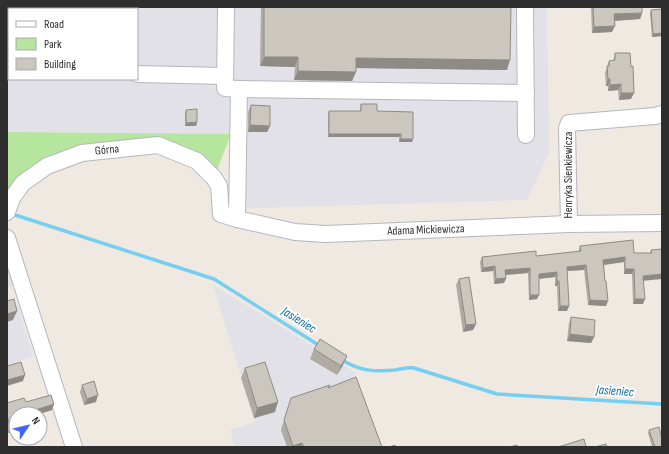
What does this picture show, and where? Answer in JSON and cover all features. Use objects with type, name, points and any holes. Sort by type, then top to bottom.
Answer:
[{"type":"street","points":[[226,7],[225,88],[526,93]]},
{"type":"street","points":[[524,7],[526,135]]},
{"type":"street","points":[[138,74],[225,76]]},
{"type":"street","points":[[237,219],[239,89]]},
{"type":"street","name":"Henryka Sienkiewicza","points":[[569,224],[567,128],[569,123],[655,116],[662,114]]},
{"type":"street","name":"Górna","points":[[8,209],[12,198],[23,183],[46,166],[82,153],[158,145],[197,161],[214,178],[219,186]]},
{"type":"street","name":"Adama Mickiewicza","points":[[219,186],[221,214],[295,232],[326,234],[569,224],[662,223]]},
{"type":"street","points":[[7,238],[74,447]]},
{"type":"shaded area","points":[[7,7],[547,7],[549,153],[527,200],[231,209],[231,134],[7,132]]},
{"type":"shaded area","points":[[7,263],[14,286],[7,288]]},
{"type":"shaded area","points":[[213,285],[355,372],[381,447],[235,447],[230,430],[255,422]]},
{"type":"shaded area","points":[[18,305],[33,357],[7,365],[7,309]]},
{"type":"green space","points":[[7,132],[231,134],[214,178],[158,145],[82,153],[12,198],[7,189]]},
{"type":"building","points":[[104,7],[137,7],[137,8]]},
{"type":"building","points":[[264,7],[511,7],[510,60],[356,58],[356,72],[298,71],[298,57],[264,57]]},
{"type":"building","points":[[593,7],[642,7],[642,13],[614,14],[615,26],[594,27]]},
{"type":"building","points":[[662,9],[662,33],[653,34],[651,10]]},
{"type":"building","points":[[615,53],[630,53],[631,67],[633,66],[634,93],[621,93],[621,84],[610,85],[607,66],[609,66],[609,61],[615,60]]},
{"type":"building","points":[[361,104],[377,104],[377,111],[413,112],[413,139],[401,139],[401,134],[329,134],[329,111],[361,111]]},
{"type":"building","points":[[251,105],[270,106],[270,126],[250,125]]},
{"type":"building","points":[[197,109],[197,122],[186,123],[186,110]]},
{"type":"building","points":[[633,240],[634,253],[652,253],[651,250],[662,249],[662,274],[643,276],[645,299],[635,299],[634,269],[625,269],[625,257],[603,260],[608,301],[590,300],[586,265],[567,267],[569,306],[560,306],[559,281],[557,281],[557,272],[539,274],[539,295],[530,295],[530,268],[505,270],[506,278],[496,279],[495,266],[483,268],[482,257],[536,251],[536,256],[581,251],[580,246]]},
{"type":"building","points":[[469,277],[476,324],[466,325],[459,279]]},
{"type":"building","points":[[14,299],[17,311],[7,314],[7,301]]},
{"type":"building","points":[[571,317],[595,320],[594,337],[570,334]]},
{"type":"building","points":[[320,339],[347,356],[341,366],[314,349]]},
{"type":"building","points":[[21,362],[25,375],[7,380],[7,366]]},
{"type":"building","points":[[265,362],[278,402],[257,408],[245,368]]},
{"type":"building","points":[[356,377],[382,447],[304,447],[302,443],[293,446],[284,420],[291,398],[330,385],[328,388]]},
{"type":"building","points":[[94,381],[98,395],[87,399],[82,385]]},
{"type":"building","points":[[51,395],[54,404],[48,406],[8,406],[8,419],[7,403],[24,398],[26,402]]},
{"type":"building","points":[[659,427],[662,446],[655,447],[649,430]]},
{"type":"building","points":[[584,439],[586,447],[558,447]]},
{"type":"building","points":[[606,444],[607,447],[595,447]]},
{"type":"waterway","name":"Jasieniec","points":[[12,214],[214,279],[320,346]]},
{"type":"waterway","name":"Jasieniec","points":[[342,360],[361,369],[374,371],[414,368],[497,394],[662,404]]}]
